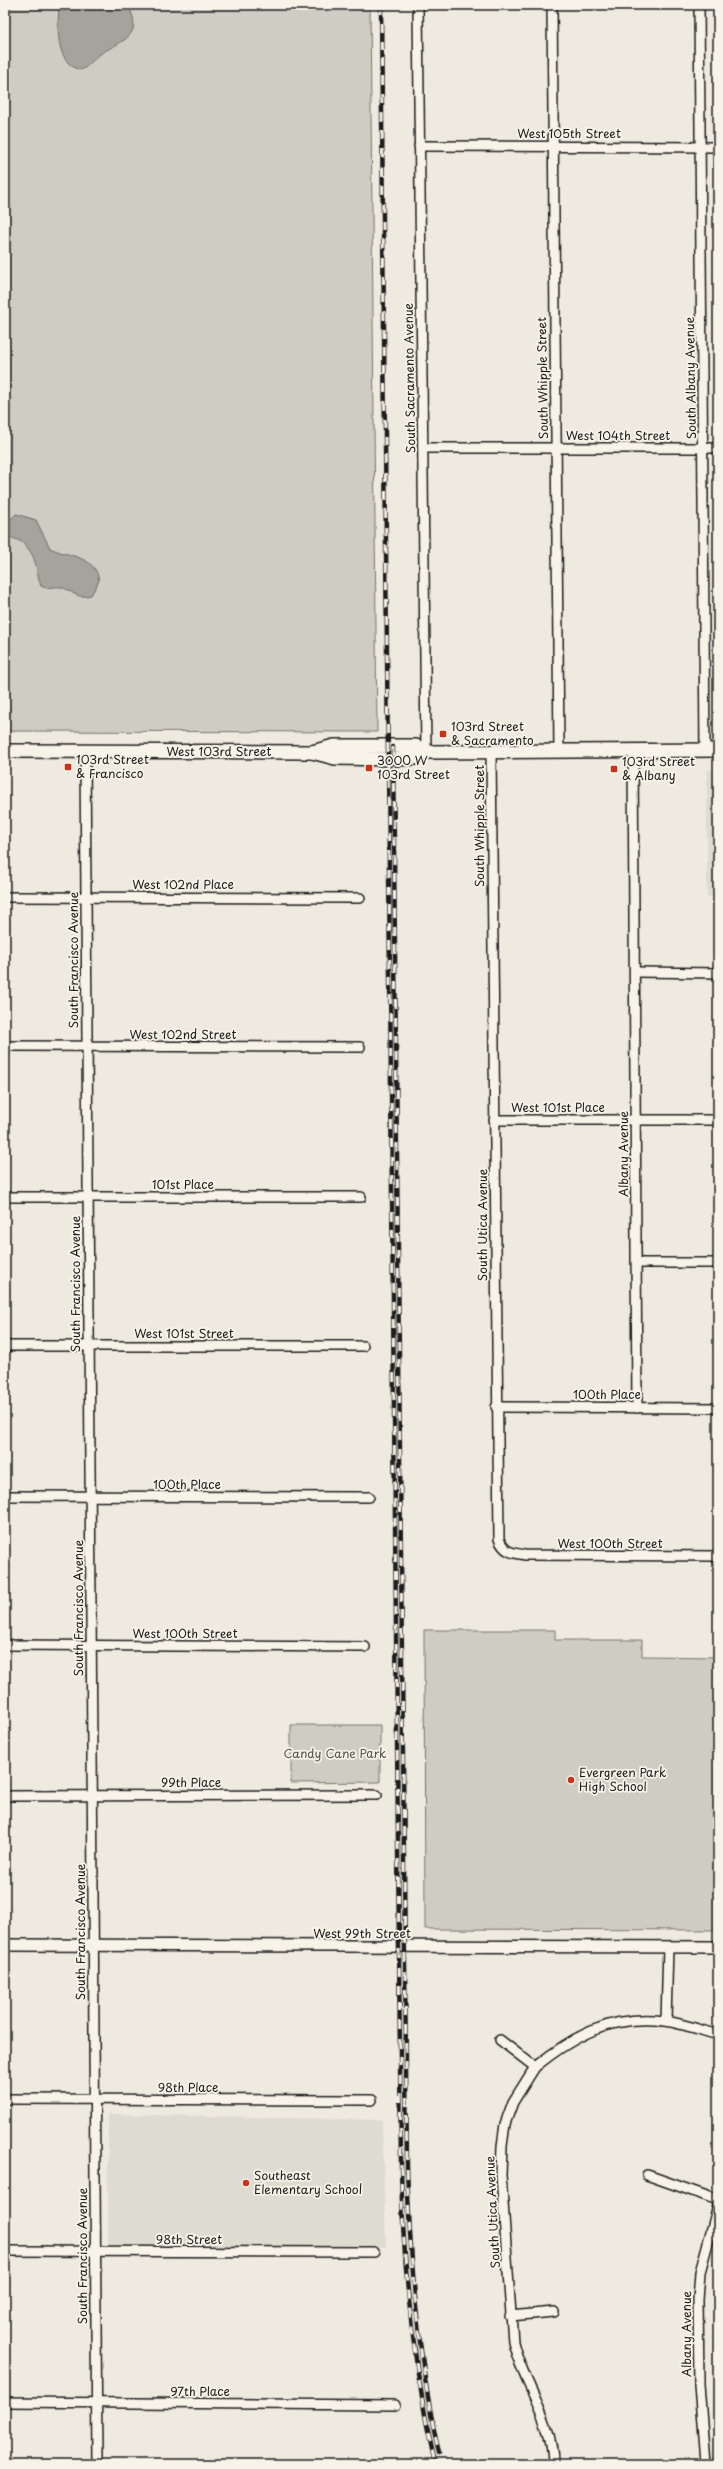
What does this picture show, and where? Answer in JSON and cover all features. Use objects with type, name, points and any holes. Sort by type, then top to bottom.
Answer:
[{"type":"main road","name":"West 103rd Street","points":[[5,751],[312,752],[335,758],[393,759],[415,758],[426,752],[712,750]]},
{"type":"street","name":"South Sacramento Avenue","points":[[418,5],[426,752]]},
{"type":"street","name":"South Whipple Street","points":[[552,5],[559,751]]},
{"type":"street","name":"South Albany Avenue","points":[[699,5],[704,449],[712,750]]},
{"type":"street","name":"West 105th Street","points":[[420,146],[718,147]]},
{"type":"street","name":"West 104th Street","points":[[423,448],[718,448]]},
{"type":"street","name":"Albany Avenue","points":[[633,750],[636,972],[637,1408]]},
{"type":"street","name":"South Whipple Street","points":[[491,751],[492,901]]},
{"type":"street","name":"South Francisco Avenue","points":[[85,752],[97,2464]]},
{"type":"street","name":"West 102nd Place","points":[[5,897],[360,898]]},
{"type":"street","name":"South Utica Avenue","points":[[492,901],[497,1526],[503,1548]]},
{"type":"street","points":[[636,972],[718,973]]},
{"type":"street","name":"West 102nd Street","points":[[5,1046],[360,1047]]},
{"type":"street","name":"West 101st Place","points":[[494,1120],[718,1120]]},
{"type":"street","name":"101st Place","points":[[5,1197],[362,1197]]},
{"type":"street","points":[[637,1263],[718,1263]]},
{"type":"street","name":"West 101st Street","points":[[5,1346],[363,1346]]},
{"type":"street","name":"100th Place","points":[[496,1407],[718,1408]]},
{"type":"street","name":"100th Place","points":[[5,1496],[369,1497]]},
{"type":"street","name":"West 100th Street","points":[[503,1548],[511,1553],[525,1555],[718,1556]]},
{"type":"street","name":"West 100th Street","points":[[5,1645],[365,1646]]},
{"type":"street","name":"99th Place","points":[[5,1796],[377,1795]]},
{"type":"street","name":"West 99th Street","points":[[5,1945],[718,1947]]},
{"type":"street","points":[[668,1947],[666,2021],[718,2034]]},
{"type":"street","name":"South Utica Avenue","points":[[554,2464],[551,2437],[545,2418],[518,2361],[510,2316],[501,2175],[502,2146],[505,2124],[513,2102],[535,2067],[571,2040],[594,2029],[636,2020],[666,2021]]},
{"type":"street","points":[[500,2040],[535,2067]]},
{"type":"street","name":"98th Place","points":[[5,2099],[372,2100]]},
{"type":"street","points":[[647,2175],[718,2200]]},
{"type":"street","name":"Albany Avenue","points":[[705,2464],[699,2384],[698,2300],[700,2272],[718,2206]]},
{"type":"street","name":"98th Street","points":[[5,2251],[374,2252]]},
{"type":"street","points":[[510,2316],[554,2312]]},
{"type":"street","name":"97th Place","points":[[5,2402],[395,2405]]},
{"type":"shaded area","points":[[59,5],[128,5],[133,16],[134,25],[132,32],[127,38],[106,50],[88,66],[80,70],[72,66],[66,59],[59,42]]},
{"type":"shaded area","points":[[16,514],[36,520],[50,548],[80,558],[93,566],[97,572],[99,581],[91,595],[81,596],[60,587],[46,588],[41,586],[34,558],[28,548],[23,543],[7,534],[6,524]]},
{"type":"shaded area","points":[[707,770],[718,770],[718,897],[707,897]]},
{"type":"shaded area","name":"Southeast Elementary School","points":[[108,2114],[382,2120],[386,2247],[108,2246]]},
{"type":"green space","points":[[5,5],[370,5],[377,732],[5,731]]},
{"type":"green space","name":"Evergreen Park High School","points":[[424,1630],[555,1630],[555,1640],[642,1640],[642,1656],[718,1657],[718,1930],[425,1929]]},
{"type":"green space","name":"Candy Cane Park","points":[[291,1725],[380,1725],[380,1782],[291,1783]]},
{"type":"railway","points":[[381,5],[401,2167],[404,2242],[410,2317],[427,2427],[435,2464]]},
{"type":"railway","points":[[393,747],[407,2166],[410,2239],[416,2311],[420,2347],[439,2454]]},
{"type":"place","name":"103rd Street & Sacramento","points":[[443,734]]},
{"type":"place","name":"103rd Street & Francisco","points":[[68,767]]},
{"type":"place","name":"3000 W 103rd Street","points":[[369,768]]},
{"type":"place","name":"103rd Street & Albany","points":[[614,769]]},
{"type":"place","name":"Evergreen Park High School","points":[[571,1780]]},
{"type":"place","name":"Southeast Elementary School","points":[[246,2183]]}]
